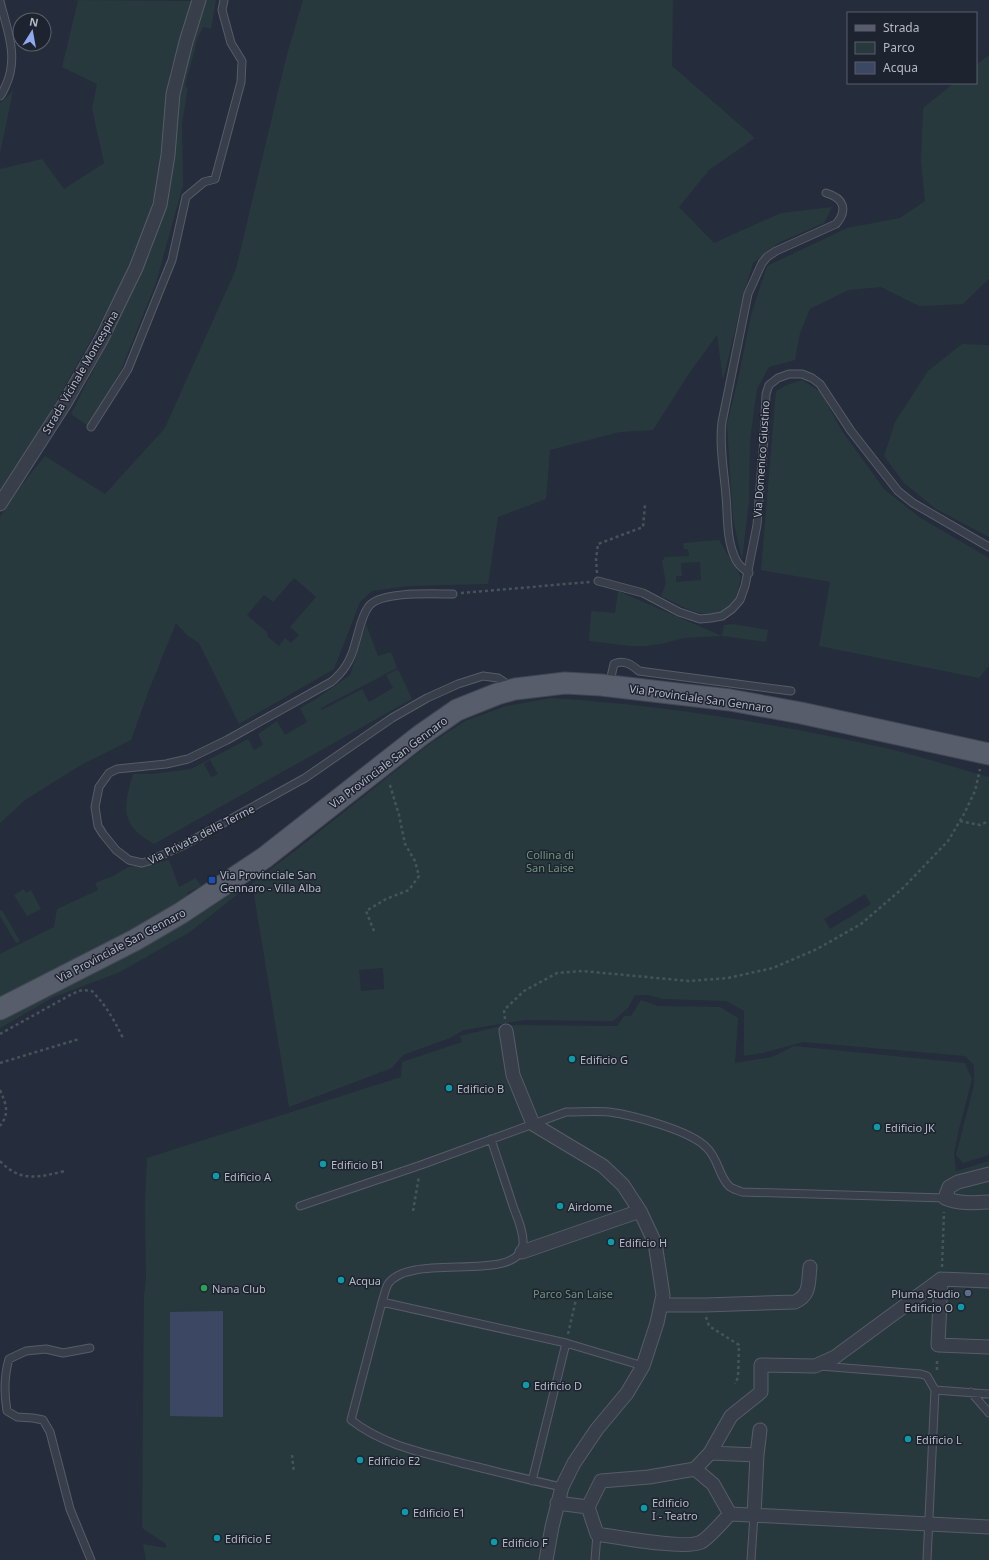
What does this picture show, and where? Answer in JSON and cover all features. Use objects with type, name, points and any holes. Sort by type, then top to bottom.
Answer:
[{"type":"main road","name":"Via Provinciale San Gennaro","points":[[0,1009],[135,940],[181,913],[264,858],[421,735],[457,710],[497,694],[515,689],[565,684],[608,686],[756,704],[987,754]]},
{"type":"street","name":"Strada Vicinale Montespina","points":[[0,504],[65,403],[102,338],[136,268],[160,205],[168,155],[173,94],[186,42],[200,0]]},
{"type":"street","points":[[506,1031],[513,1075],[533,1124],[603,1166],[623,1185],[640,1211],[655,1243],[663,1295],[657,1323],[643,1366],[627,1393],[597,1429],[574,1463],[562,1487],[557,1503],[546,1560]]},
{"type":"street","points":[[989,1174],[958,1182],[949,1187],[945,1198],[965,1203],[989,1202]]},
{"type":"street","points":[[522,1252],[640,1211]]},
{"type":"street","points":[[661,1305],[795,1302],[802,1299],[807,1293],[810,1267]]},
{"type":"street","points":[[941,1279],[938,1345],[989,1347]]},
{"type":"street","points":[[989,1281],[941,1279],[836,1357],[815,1366],[761,1365],[761,1392],[731,1416],[710,1453],[695,1469],[649,1477],[601,1481],[588,1507],[597,1534],[651,1542],[689,1545],[702,1542],[730,1514],[989,1527]]},
{"type":"street","points":[[754,1515],[757,1455],[760,1430]]},
{"type":"street","points":[[710,1453],[757,1455]]},
{"type":"street","points":[[695,1469],[713,1484],[730,1514]]},
{"type":"street","points":[[557,1503],[588,1507]]},
{"type":"lane","points":[[91,427],[128,369],[172,260],[186,197],[204,182],[215,178],[241,82],[242,61],[231,43],[222,10],[224,0]]},
{"type":"lane","points":[[0,1],[12,52],[12,64],[8,81],[0,96]]},
{"type":"lane","points":[[749,573],[740,568],[735,560],[728,532],[727,500],[720,436],[722,422],[748,294],[758,270],[767,257],[776,251],[836,224],[841,215],[842,204],[840,199],[835,195],[826,193]]},
{"type":"lane","name":"Via Domenico Giustino","points":[[598,581],[643,593],[690,616],[711,618],[722,616],[732,610],[740,600],[749,573],[757,525],[766,394],[769,385],[778,378],[789,374],[802,374],[812,378],[820,384],[851,431],[898,492],[913,503],[989,547]]},
{"type":"lane","name":"Via Privata delle Terme","points":[[453,594],[390,596],[378,600],[370,605],[364,614],[347,665],[338,677],[326,685],[226,740],[188,759],[166,764],[117,769],[109,774],[99,787],[95,807],[98,826],[103,834],[116,850],[129,860],[142,863],[149,861],[180,847],[306,778],[392,718],[427,698],[458,684],[483,676],[498,678],[515,689]]},
{"type":"lane","points":[[608,686],[614,664],[624,662],[631,664],[639,671],[792,691]]},
{"type":"lane","points":[[300,1206],[421,1165],[566,1112],[587,1111],[609,1112],[672,1129],[692,1137],[706,1146],[716,1159],[722,1176],[729,1187],[742,1192],[945,1198]]},
{"type":"lane","points":[[491,1139],[518,1222],[523,1242],[522,1252],[515,1258],[503,1262],[479,1266],[412,1270],[396,1277],[388,1284],[351,1420],[365,1431],[399,1447],[562,1487]]},
{"type":"lane","points":[[382,1302],[566,1343],[643,1366]]},
{"type":"lane","points":[[532,1480],[566,1343]]},
{"type":"lane","points":[[90,1348],[63,1353],[46,1349],[26,1350],[9,1359],[6,1368],[4,1390],[6,1411],[17,1417],[43,1420],[50,1432],[70,1509],[90,1560]]},
{"type":"lane","points":[[815,1366],[921,1374],[927,1376],[934,1390],[927,1560]]},
{"type":"lane","points":[[934,1390],[989,1394]]},
{"type":"lane","points":[[971,1392],[989,1413]]},
{"type":"lane","points":[[751,1560],[754,1515]]},
{"type":"lane","points":[[596,1560],[597,1534]]},
{"type":"path","points":[[453,594],[598,581],[596,559],[598,544],[643,527],[645,505]]},
{"type":"path","points":[[506,1031],[504,1010],[524,991],[557,973],[582,971],[689,981],[728,978],[774,968],[817,949],[861,924],[886,904],[948,841],[960,821],[975,790],[987,754]]},
{"type":"path","points":[[374,931],[366,910],[386,899],[409,890],[419,876],[415,860],[405,844],[399,815],[389,782],[378,769]]},
{"type":"path","points":[[960,821],[980,825],[989,821]]},
{"type":"path","points":[[0,1034],[46,1007],[82,990],[92,991],[102,1002],[111,1013],[122,1038]]},
{"type":"path","points":[[0,1063],[79,1039]]},
{"type":"path","points":[[0,1090],[5,1102],[6,1115],[0,1126]]},
{"type":"path","points":[[0,1162],[16,1175],[30,1178],[65,1171]]},
{"type":"path","points":[[413,1211],[421,1165]]},
{"type":"path","points":[[941,1279],[945,1198]]},
{"type":"path","points":[[566,1343],[577,1295]]},
{"type":"path","points":[[705,1305],[704,1313],[709,1326],[739,1345],[738,1377],[735,1384]]},
{"type":"path","points":[[292,1455],[294,1473]]},
{"type":"green space","points":[[75,0],[192,1],[170,72],[158,182],[139,251],[52,409],[0,492],[0,169],[42,159],[64,189],[104,163],[92,109],[97,84],[62,67],[78,1]]},
{"type":"green space","points":[[206,0],[216,0],[211,29],[203,27],[198,37],[185,86],[188,88],[182,124],[183,185],[156,283],[121,370],[88,426],[71,414],[122,313],[152,248],[170,178],[177,100],[194,36]]},
{"type":"green space","points":[[303,0],[675,0],[673,1],[672,66],[755,138],[709,170],[679,207],[714,243],[781,213],[832,207],[824,223],[778,243],[753,263],[723,380],[717,335],[688,375],[653,430],[620,432],[550,450],[546,499],[498,517],[488,584],[408,586],[372,591],[360,602],[334,669],[239,724],[199,643],[187,635],[176,623],[131,740],[81,765],[25,800],[0,823],[0,517],[14,494],[45,456],[105,494],[165,428],[236,269],[286,58]],"holes":[[[294,578],[316,597],[290,627],[299,635],[291,643],[285,638],[279,646],[267,636],[268,633],[247,615],[264,595],[273,602]]]},
{"type":"green space","points":[[989,55],[989,279],[963,304],[919,306],[881,287],[848,290],[810,309],[800,333],[795,360],[769,367],[757,389],[750,440],[749,501],[742,560],[733,519],[727,424],[751,315],[767,266],[847,228],[900,218],[925,201],[921,161],[923,108],[953,84],[977,84],[977,64]]},
{"type":"green space","points":[[13,91],[0,154],[0,103]]},
{"type":"green space","points":[[962,344],[989,345],[989,537],[936,509],[904,483],[884,456],[895,422],[928,371]]},
{"type":"green space","points":[[802,380],[821,392],[842,431],[884,489],[919,517],[989,558],[989,666],[979,678],[819,646],[830,582],[761,570],[776,391],[787,385]]},
{"type":"green space","points":[[719,540],[741,577],[736,601],[729,607],[721,612],[704,614],[695,612],[661,596],[666,583],[662,561],[665,557],[689,556],[688,549],[684,549],[683,543]],"holes":[[[700,562],[701,580],[676,582],[676,576],[682,576],[681,563]]]},
{"type":"green space","points":[[618,591],[722,636],[724,625],[733,624],[768,630],[766,642],[723,636],[684,638],[661,644],[645,646],[630,646],[589,641],[591,611],[615,613]]},
{"type":"green space","points":[[366,624],[378,656],[391,652],[397,668],[321,708],[322,710],[362,689],[369,702],[393,688],[386,675],[398,669],[412,699],[154,844],[135,830],[127,815],[126,806],[133,774],[152,774],[191,769],[248,739],[254,750],[263,745],[258,734],[277,721],[285,735],[307,722],[300,708],[316,699],[350,675]],"holes":[[[210,760],[218,774],[211,777],[204,764]]]},
{"type":"green space","name":"Collina di San Laise","points":[[551,698],[636,705],[806,731],[902,752],[989,777],[989,1155],[963,1163],[956,1155],[974,1085],[974,1065],[965,1056],[803,1042],[763,1053],[744,1056],[744,1011],[726,1001],[663,999],[648,995],[635,995],[628,1008],[613,1021],[525,1020],[464,1030],[450,1038],[403,1055],[392,1068],[289,1107],[252,883],[300,847],[428,745],[465,721],[506,706]],"holes":[[[865,894],[871,904],[830,929],[824,919]],[[383,968],[384,989],[361,991],[359,970]]]},
{"type":"green space","points":[[169,860],[179,887],[196,878],[201,886],[187,893],[191,900],[0,998],[0,954],[54,927],[57,909],[98,890],[95,883],[113,876],[128,867]]},
{"type":"green space","points":[[252,883],[190,932],[120,972],[54,997],[0,1028],[0,1016],[212,899]]},
{"type":"green space","points":[[24,889],[26,893],[31,890],[41,909],[27,916],[14,895]]},
{"type":"green space","points":[[2,910],[20,941],[16,943],[0,916],[0,911]]},
{"type":"green space","name":"Parco San Laise","points":[[641,1000],[658,1006],[720,1007],[738,1018],[735,1063],[772,1057],[794,1046],[965,1063],[972,1079],[954,1153],[956,1171],[989,1161],[989,1560],[146,1560],[143,1544],[166,1548],[166,1544],[142,1528],[144,1295],[146,1279],[145,1203],[147,1158],[401,1077],[402,1062],[462,1042],[460,1036],[505,1025],[617,1026],[624,1016],[631,1016]]},
{"type":"water","points":[[223,1311],[223,1417],[170,1416],[170,1312]]},
{"type":"place","name":"Via Provinciale San Gennaro - Villa Alba","points":[[212,880]]},
{"type":"place","name":"Edificio G","points":[[572,1059]]},
{"type":"place","name":"Edificio B","points":[[449,1088]]},
{"type":"place","name":"Edificio JK","points":[[877,1127]]},
{"type":"place","name":"Edificio B1","points":[[323,1164]]},
{"type":"place","name":"Edificio A","points":[[216,1176]]},
{"type":"place","name":"Airdome","points":[[560,1206]]},
{"type":"place","name":"Edificio H","points":[[611,1242]]},
{"type":"place","name":"Acqua","points":[[341,1280]]},
{"type":"place","name":"Nana Club","points":[[204,1288]]},
{"type":"place","name":"Pluma Studio","points":[[968,1293]]},
{"type":"place","name":"Edificio O","points":[[961,1307]]},
{"type":"place","name":"Edificio D","points":[[526,1385]]},
{"type":"place","name":"Edificio L","points":[[908,1439]]},
{"type":"place","name":"Edificio E2","points":[[360,1460]]},
{"type":"place","name":"Edificio I - Teatro","points":[[644,1508]]},
{"type":"place","name":"Edificio E1","points":[[405,1512]]},
{"type":"place","name":"Edificio E","points":[[217,1538]]},
{"type":"place","name":"Edificio F","points":[[494,1542]]}]
